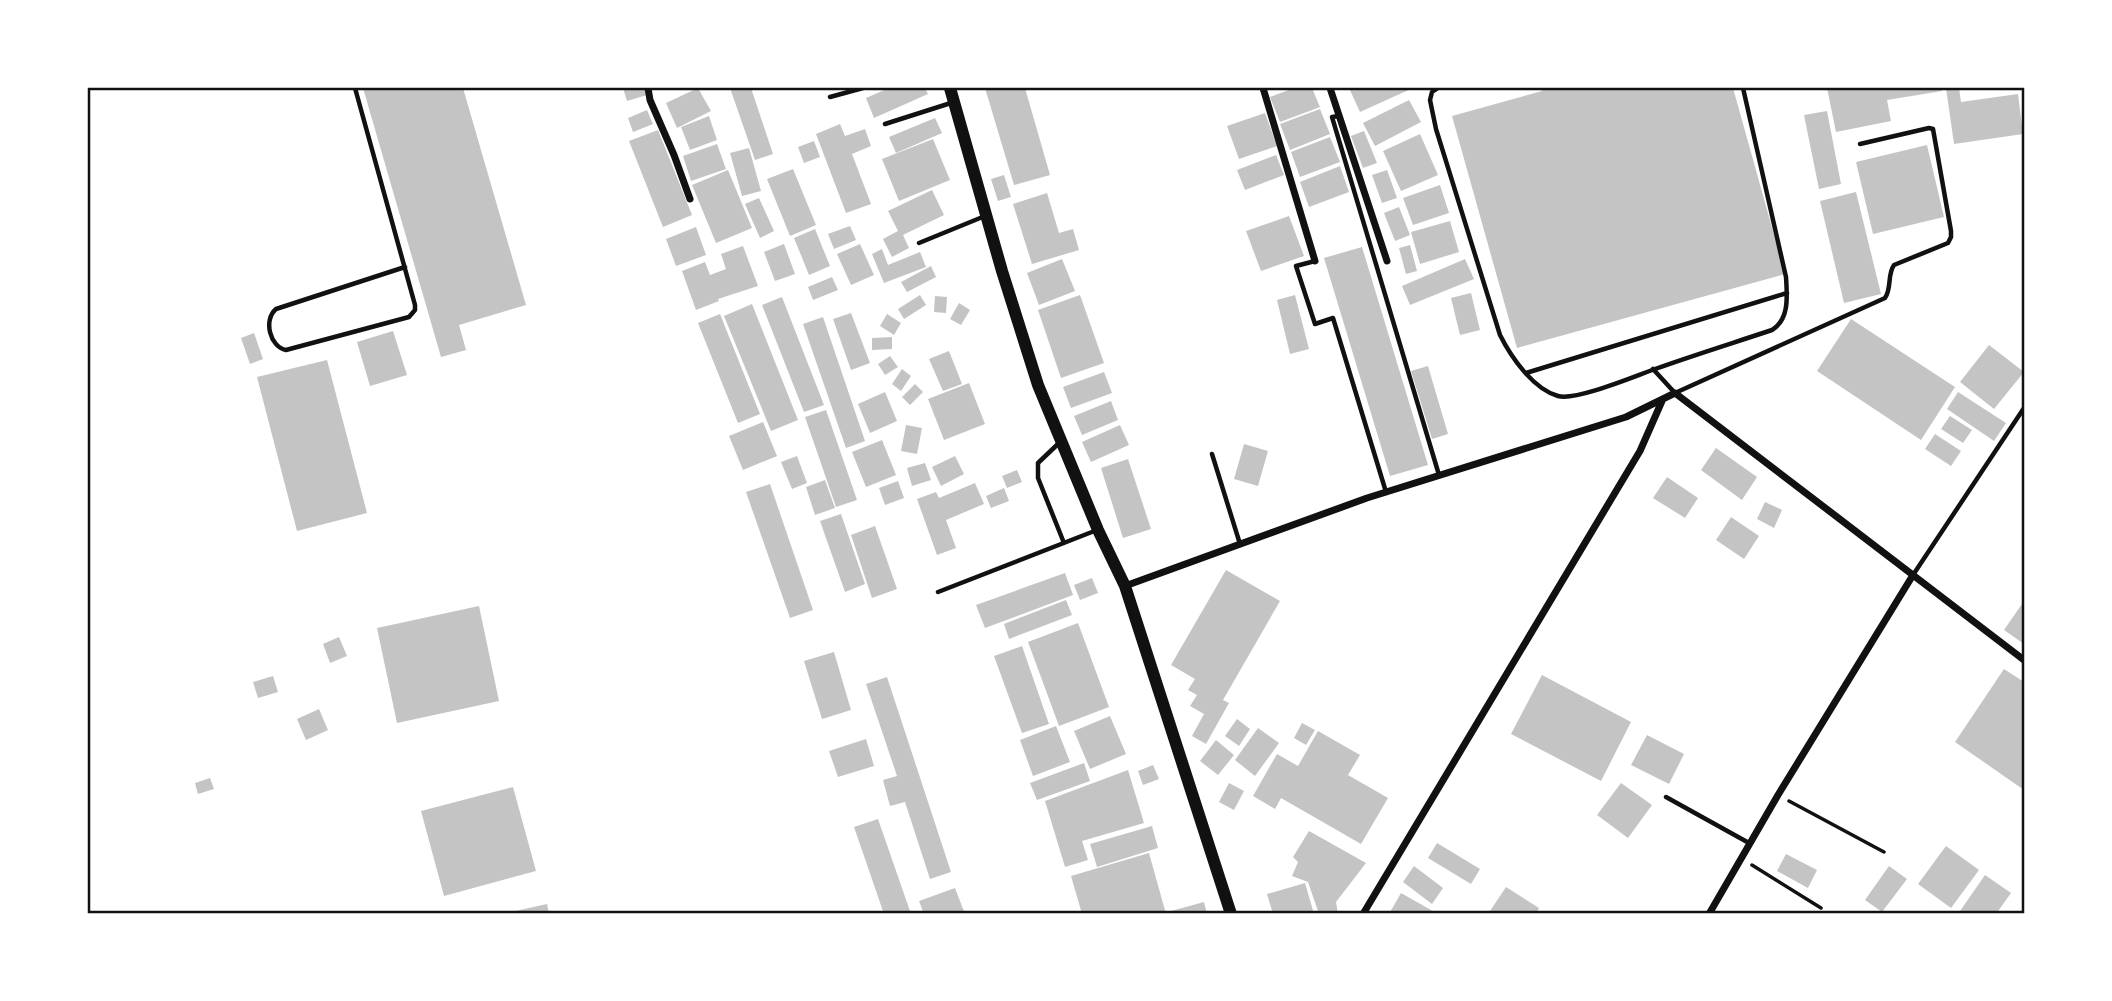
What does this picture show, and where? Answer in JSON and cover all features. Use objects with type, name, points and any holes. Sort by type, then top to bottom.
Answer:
[{"type":"main road","points":[[950,88],[1038,385],[1098,530],[1125,586],[1231,914]]},
{"type":"street","points":[[648,88],[650,100],[690,199]]},
{"type":"street","points":[[1263,88],[1315,261]]},
{"type":"street","points":[[1330,88],[1387,261]]},
{"type":"street","points":[[1125,586],[1385,492],[1626,417],[1675,393],[2025,660]]},
{"type":"street","points":[[1363,914],[1640,451],[1662,400]]},
{"type":"street","points":[[1709,914],[1749,843],[1913,575]]},
{"type":"lane","points":[[355,88],[405,267],[415,304],[415,310],[409,317],[286,350],[281,350],[274,343],[268,322],[275,309],[405,267]]},
{"type":"lane","points":[[830,97],[863,88]]},
{"type":"lane","points":[[1438,88],[1432,92],[1430,100],[1436,129],[1500,335],[1511,356],[1544,389],[1557,396],[1568,397],[1772,330],[1782,322],[1787,293],[1786,277],[1743,88]]},
{"type":"lane","points":[[885,124],[955,102]]},
{"type":"lane","points":[[1339,116],[1332,117],[1439,475]]},
{"type":"lane","points":[[1653,369],[1675,393],[1885,298],[1889,292],[1894,265],[1948,243],[1951,231],[1933,129],[1860,145]]},
{"type":"lane","points":[[919,243],[986,215]]},
{"type":"lane","points":[[1315,261],[1296,266],[1315,324],[1333,318],[1385,492]]},
{"type":"lane","points":[[1527,373],[1787,293]]},
{"type":"lane","points":[[1913,575],[2025,408]]},
{"type":"lane","points":[[1060,442],[1038,463],[1038,478],[1064,543]]},
{"type":"lane","points":[[1212,454],[1240,544]]},
{"type":"lane","points":[[938,592],[1098,530]]},
{"type":"lane","points":[[1666,797],[1749,843]]},
{"type":"path","points":[[1778,795],[1884,852]]},
{"type":"path","points":[[1741,858],[1821,908]]},
{"type":"building","points":[[363,88],[463,88],[526,305],[459,325],[466,350],[441,357]]},
{"type":"building","points":[[623,88],[644,88],[647,95],[627,101]]},
{"type":"building","points":[[698,88],[711,111],[677,128],[666,103]]},
{"type":"building","points":[[730,88],[751,88],[773,154],[755,160]]},
{"type":"building","points":[[889,88],[925,88],[928,94],[874,118],[866,98]]},
{"type":"building","points":[[985,88],[1025,88],[1050,175],[1014,185]]},
{"type":"building","points":[[1294,88],[1312,88],[1320,107],[1280,122],[1270,97]]},
{"type":"building","points":[[1349,88],[1413,88],[1360,112]]},
{"type":"building","points":[[1541,88],[1733,88],[1785,274],[1517,348],[1452,116],[1542,91]]},
{"type":"building","points":[[1827,88],[1942,88],[1942,91],[1887,100],[1891,121],[1836,132]]},
{"type":"building","points":[[1946,88],[1959,88],[1961,102],[2018,94],[2023,134],[1954,144]]},
{"type":"building","points":[[1409,100],[1421,122],[1375,146],[1363,123]]},
{"type":"building","points":[[1320,109],[1330,134],[1290,150],[1280,124]]},
{"type":"building","points":[[647,110],[653,124],[633,132],[628,118]]},
{"type":"building","points":[[1827,111],[1841,184],[1819,189],[1804,115]]},
{"type":"building","points":[[1265,113],[1277,146],[1239,159],[1227,126]]},
{"type":"building","points":[[709,116],[717,140],[690,150],[681,127]]},
{"type":"building","points":[[935,118],[942,133],[896,153],[889,137]]},
{"type":"building","points":[[840,124],[845,136],[865,129],[871,146],[852,154],[871,204],[846,213],[816,134]]},
{"type":"building","points":[[658,130],[692,215],[663,227],[629,141]]},
{"type":"building","points":[[1364,131],[1377,163],[1363,168],[1351,136]]},
{"type":"building","points":[[1420,134],[1438,175],[1401,191],[1383,151]]},
{"type":"building","points":[[1330,137],[1340,162],[1300,177],[1291,152]]},
{"type":"building","points":[[933,139],[950,180],[899,201],[882,159]]},
{"type":"building","points":[[814,141],[820,157],[804,163],[798,147]]},
{"type":"building","points":[[717,144],[726,169],[691,181],[683,156]]},
{"type":"building","points":[[1927,145],[1944,217],[1873,234],[1856,162]]},
{"type":"building","points":[[749,148],[761,191],[742,196],[730,153]]},
{"type":"building","points":[[1276,155],[1284,175],[1245,190],[1237,170]]},
{"type":"building","points":[[1340,166],[1349,192],[1309,207],[1300,182]]},
{"type":"building","points":[[793,169],[816,225],[790,236],[767,179]]},
{"type":"building","points":[[728,170],[752,228],[716,243],[692,185]]},
{"type":"building","points":[[1387,170],[1397,198],[1382,203],[1372,175]]},
{"type":"building","points":[[1004,175],[1011,197],[998,201],[991,179]]},
{"type":"building","points":[[1440,185],[1449,213],[1413,225],[1403,198]]},
{"type":"building","points":[[932,190],[944,215],[903,235],[909,248],[892,257],[883,239],[898,231],[888,211]]},
{"type":"building","points":[[1856,192],[1881,294],[1844,303],[1820,201]]},
{"type":"building","points":[[1047,193],[1059,233],[1073,229],[1079,250],[1032,264],[1013,204]]},
{"type":"building","points":[[759,198],[774,231],[760,238],[745,204]]},
{"type":"building","points":[[1399,207],[1410,235],[1395,241],[1384,213]]},
{"type":"building","points":[[1289,216],[1304,256],[1261,271],[1246,231]]},
{"type":"building","points":[[1450,221],[1459,252],[1420,264],[1411,232]]},
{"type":"building","points":[[850,226],[856,240],[834,249],[828,234]]},
{"type":"building","points":[[696,227],[706,255],[676,266],[666,239]]},
{"type":"building","points":[[815,229],[830,266],[809,275],[794,238]]},
{"type":"building","points":[[784,244],[795,274],[775,281],[764,252]]},
{"type":"building","points":[[860,244],[874,275],[851,285],[837,254]]},
{"type":"building","points":[[1410,245],[1417,271],[1406,274],[1399,248]]},
{"type":"building","points":[[743,246],[758,286],[718,299],[719,301],[696,310],[682,271],[705,262],[710,275],[726,269],[721,254]]},
{"type":"building","points":[[1362,247],[1428,465],[1390,476],[1324,258]]},
{"type":"building","points":[[882,249],[888,265],[920,252],[926,267],[884,283],[872,254]]},
{"type":"building","points":[[1062,259],[1075,291],[1039,305],[1027,273]]},
{"type":"building","points":[[1465,259],[1474,279],[1410,305],[1402,286]]},
{"type":"building","points":[[931,266],[936,277],[907,292],[901,282]]},
{"type":"building","points":[[832,277],[838,290],[813,300],[808,287]]},
{"type":"building","points":[[1471,293],[1480,330],[1460,335],[1451,298]]},
{"type":"building","points":[[920,295],[926,305],[904,319],[898,309]]},
{"type":"building","points":[[1080,295],[1104,363],[1061,378],[1038,310]]},
{"type":"building","points":[[1295,295],[1309,349],[1290,354],[1277,300]]},
{"type":"building","points":[[935,296],[947,297],[946,313],[934,312]]},
{"type":"building","points":[[782,297],[824,405],[804,412],[762,305]]},
{"type":"building","points":[[959,303],[970,310],[961,325],[950,319]]},
{"type":"building","points":[[752,304],[798,420],[771,431],[724,316]]},
{"type":"building","points":[[851,313],[870,363],[851,370],[833,319]]},
{"type":"building","points":[[720,314],[760,414],[738,423],[698,323]]},
{"type":"building","points":[[887,314],[901,323],[894,335],[880,326]]},
{"type":"building","points":[[823,317],[865,441],[846,448],[803,324]]},
{"type":"building","points":[[1851,319],[1955,387],[1921,440],[1817,371]]},
{"type":"building","points":[[393,331],[407,375],[370,386],[357,342]]},
{"type":"building","points":[[254,333],[263,359],[250,364],[241,338]]},
{"type":"building","points":[[892,337],[892,349],[872,350],[872,338]]},
{"type":"building","points":[[1989,345],[2024,372],[1994,409],[1960,382]]},
{"type":"building","points":[[949,351],[962,384],[943,391],[929,359]]},
{"type":"building","points":[[890,356],[898,367],[885,375],[878,364]]},
{"type":"building","points":[[327,360],[367,513],[297,531],[257,377]]},
{"type":"building","points":[[1428,366],[1448,434],[1432,439],[1411,371]]},
{"type":"building","points":[[902,369],[911,376],[901,391],[892,384]]},
{"type":"building","points":[[1104,372],[1112,393],[1071,408],[1063,387]]},
{"type":"building","points":[[969,383],[985,424],[944,440],[928,399]]},
{"type":"building","points":[[915,384],[923,392],[910,405],[902,397]]},
{"type":"building","points":[[885,392],[897,421],[870,433],[858,404]]},
{"type":"building","points":[[1958,392],[2006,423],[1994,441],[1947,409]]},
{"type":"building","points":[[1111,401],[1118,420],[1082,435],[1074,416]]},
{"type":"building","points":[[826,410],[857,500],[836,507],[805,417]]},
{"type":"building","points":[[1950,416],[1972,430],[1963,443],[1941,429]]},
{"type":"building","points":[[763,422],[777,456],[743,470],[729,436]]},
{"type":"building","points":[[906,425],[922,428],[917,454],[901,451]]},
{"type":"building","points":[[1120,425],[1129,445],[1091,462],[1082,442]]},
{"type":"building","points":[[1935,434],[1961,451],[1951,466],[1925,449]]},
{"type":"building","points":[[882,440],[896,475],[866,487],[852,452]]},
{"type":"building","points":[[1244,444],[1268,451],[1258,486],[1234,479]]},
{"type":"building","points":[[1716,448],[1757,477],[1742,500],[1701,470]]},
{"type":"building","points":[[797,456],[807,483],[792,489],[781,462]]},
{"type":"building","points":[[955,456],[964,474],[941,486],[932,467]]},
{"type":"building","points":[[1128,459],[1151,529],[1123,538],[1101,468]]},
{"type":"building","points":[[925,463],[931,480],[912,486],[907,468]]},
{"type":"building","points":[[1017,470],[1022,482],[1007,488],[1002,476]]},
{"type":"building","points":[[1667,477],[1698,498],[1685,518],[1653,498]]},
{"type":"building","points":[[825,480],[835,508],[815,515],[806,487]]},
{"type":"building","points":[[898,481],[904,498],[885,505],[879,488]]},
{"type":"building","points":[[975,483],[984,504],[946,520],[956,548],[937,555],[917,499],[936,492],[939,498]]},
{"type":"building","points":[[770,484],[813,610],[790,618],[746,492]]},
{"type":"building","points":[[1004,488],[1009,501],[991,508],[986,496]]},
{"type":"building","points":[[1765,502],[1782,510],[1774,528],[1757,519]]},
{"type":"building","points":[[841,514],[865,584],[845,592],[820,521]]},
{"type":"building","points":[[1731,517],[1759,536],[1744,559],[1716,540]]},
{"type":"building","points":[[875,526],[897,589],[872,598],[851,535]]},
{"type":"building","points":[[1226,570],[1280,601],[1223,700],[1229,703],[1206,744],[1192,736],[1204,714],[1190,706],[1197,695],[1188,690],[1195,679],[1171,665]]},
{"type":"building","points":[[1065,573],[1073,595],[985,628],[976,605]]},
{"type":"building","points":[[1092,578],[1098,593],[1080,600],[1074,585]]},
{"type":"building","points":[[1066,600],[1072,615],[1009,639],[1004,624]]},
{"type":"building","points":[[2024,601],[2024,644],[2004,630]]},
{"type":"building","points":[[479,606],[499,701],[397,723],[377,628]]},
{"type":"building","points":[[1078,623],[1109,707],[1059,726],[1028,642]]},
{"type":"building","points":[[339,637],[347,656],[330,663],[323,644]]},
{"type":"building","points":[[1022,646],[1049,724],[1022,733],[994,656]]},
{"type":"building","points":[[834,652],[851,710],[822,719],[804,661]]},
{"type":"building","points":[[2004,669],[2024,682],[2024,790],[1955,742]]},
{"type":"building","points":[[1542,675],[1631,722],[1601,781],[1511,734]]},
{"type":"building","points":[[273,676],[278,692],[258,698],[253,682]]},
{"type":"building","points":[[887,677],[951,872],[930,879],[905,802],[890,806],[883,780],[897,776],[866,684]]},
{"type":"building","points":[[319,709],[328,730],[306,740],[297,719]]},
{"type":"building","points":[[1110,716],[1126,754],[1090,769],[1074,731]]},
{"type":"building","points":[[1237,719],[1250,729],[1239,746],[1225,736]]},
{"type":"building","points":[[1302,723],[1315,730],[1306,745],[1294,738]]},
{"type":"building","points":[[1056,726],[1070,762],[1033,776],[1020,740]]},
{"type":"building","points":[[1258,728],[1279,743],[1255,776],[1235,760]]},
{"type":"building","points":[[1318,731],[1360,755],[1348,775],[1388,798],[1361,844],[1281,798],[1275,809],[1253,796],[1277,754],[1298,766]]},
{"type":"building","points":[[1647,735],[1684,754],[1669,784],[1631,765]]},
{"type":"building","points":[[866,739],[874,766],[838,777],[829,751]]},
{"type":"building","points":[[1216,740],[1234,755],[1218,775],[1200,761]]},
{"type":"building","points":[[1084,763],[1090,781],[1037,800],[1030,783]]},
{"type":"building","points":[[1153,765],[1159,779],[1143,785],[1138,771]]},
{"type":"building","points":[[1128,770],[1144,823],[1082,841],[1088,860],[1065,867],[1045,801]]},
{"type":"building","points":[[210,778],[214,789],[198,794],[195,783]]},
{"type":"building","points":[[1229,783],[1244,791],[1234,810],[1219,802]]},
{"type":"building","points":[[1621,783],[1652,805],[1628,838],[1597,815]]},
{"type":"building","points":[[513,787],[536,871],[444,896],[421,811]]},
{"type":"building","points":[[878,819],[911,914],[884,914],[854,827]]},
{"type":"building","points":[[1152,826],[1158,848],[1097,867],[1090,844]]},
{"type":"building","points":[[1309,831],[1366,863],[1336,902],[1338,914],[1319,914],[1308,882],[1292,876],[1298,862],[1293,857]]},
{"type":"building","points":[[1437,843],[1480,869],[1471,884],[1428,858]]},
{"type":"building","points":[[1946,846],[1979,870],[1951,908],[1918,884]]},
{"type":"building","points":[[1149,853],[1166,914],[1082,914],[1071,876]]},
{"type":"building","points":[[1786,854],[1817,870],[1808,888],[1777,871]]},
{"type":"building","points":[[1414,866],[1443,888],[1432,904],[1403,882]]},
{"type":"building","points":[[1889,866],[1907,879],[1882,912],[1865,900]]},
{"type":"building","points":[[1985,875],[2011,893],[1996,914],[1958,914]]},
{"type":"building","points":[[1305,883],[1314,914],[1273,914],[1267,894]]},
{"type":"building","points":[[1506,887],[1539,908],[1536,914],[1488,914]]},
{"type":"building","points":[[955,888],[965,914],[924,914],[919,901]]},
{"type":"building","points":[[1401,893],[1438,914],[1389,914]]},
{"type":"building","points":[[1204,902],[1207,914],[1172,914],[1171,911]]},
{"type":"building","points":[[547,904],[549,914],[511,914],[511,912]]}]
